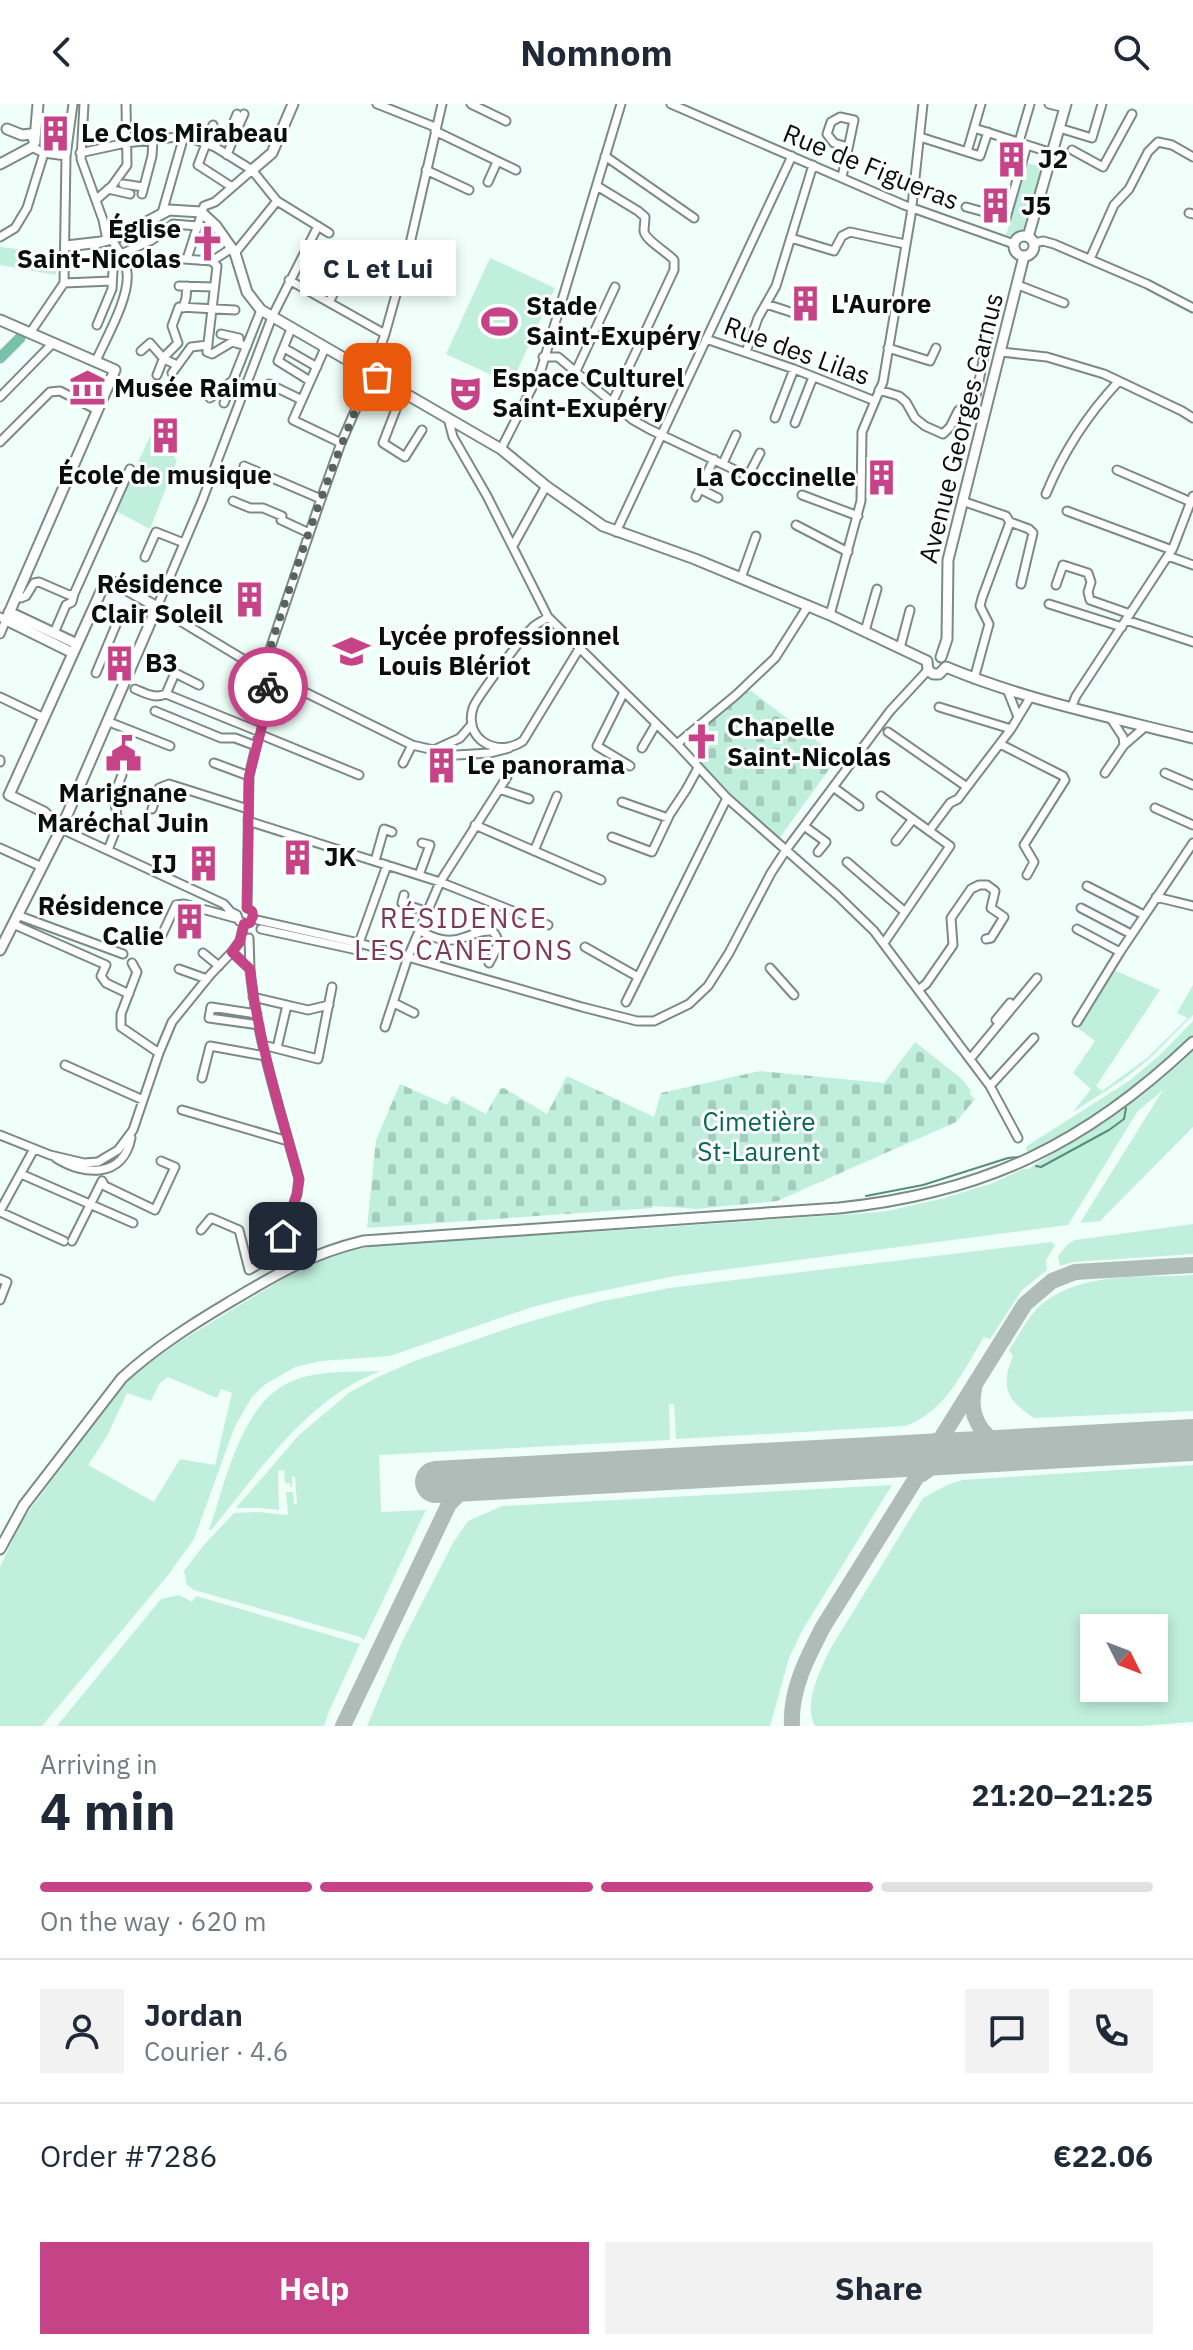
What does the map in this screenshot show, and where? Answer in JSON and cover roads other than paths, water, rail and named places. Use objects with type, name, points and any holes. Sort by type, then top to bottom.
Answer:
[{"type":"street","points":[[0,164],[14,158],[26,141],[38,122],[38,104]]},
{"type":"street","points":[[30,333],[64,283],[66,156],[73,104]]},
{"type":"street","points":[[84,104],[80,153],[109,240],[121,254],[127,270],[125,292],[96,361]]},
{"type":"street","points":[[97,199],[110,188],[127,165],[126,104]]},
{"type":"street","points":[[277,201],[233,250],[212,261],[186,259],[204,206],[215,202],[272,153],[293,104]]},
{"type":"street","points":[[377,104],[516,170]]},
{"type":"street","points":[[247,908],[249,776],[268,696],[266,661],[341,443],[385,334],[409,248],[442,104]]},
{"type":"street","points":[[471,104],[506,121]]},
{"type":"street","points":[[501,449],[541,370],[621,104]]},
{"type":"street","name":"Rue de Figueras","points":[[671,104],[911,208],[1014,244]]},
{"type":"street","points":[[830,615],[861,501],[862,432],[883,382],[911,208],[923,104]]},
{"type":"street","points":[[967,152],[981,104]]},
{"type":"street","points":[[966,207],[1006,218],[1030,104]]},
{"type":"street","points":[[1049,104],[1065,106],[1031,240],[1033,251],[1024,256],[1017,254],[1014,244],[1019,238],[1031,240],[1048,242],[1147,284],[1193,308]]},
{"type":"street","points":[[1059,128],[1092,138],[1102,104]]},
{"type":"street","points":[[227,155],[235,134],[232,126],[240,114]]},
{"type":"street","points":[[1072,150],[1103,167],[1132,114]]},
{"type":"street","points":[[842,177],[854,120],[840,117],[831,122],[827,134],[834,143],[848,147]]},
{"type":"street","points":[[213,125],[198,165],[232,187]]},
{"type":"street","points":[[3,127],[44,153],[66,156]]},
{"type":"street","points":[[974,128],[1052,153]]},
{"type":"street","points":[[920,137],[980,156],[988,132]]},
{"type":"street","points":[[80,153],[126,143],[184,136],[205,143],[252,170],[277,201],[329,233]]},
{"type":"street","points":[[162,213],[184,136]]},
{"type":"street","points":[[123,184],[142,191],[153,140]]},
{"type":"street","points":[[1090,259],[1114,205],[1129,189],[1148,152],[1158,142],[1172,145],[1193,157]]},
{"type":"street","points":[[0,237],[15,228],[27,208],[44,153]]},
{"type":"street","points":[[605,156],[694,218]]},
{"type":"street","points":[[616,532],[792,156]]},
{"type":"street","points":[[488,182],[497,162]]},
{"type":"street","points":[[746,352],[758,318],[776,286],[813,165]]},
{"type":"street","points":[[426,170],[469,190]]},
{"type":"street","points":[[597,186],[645,217],[646,237],[674,260],[674,270],[612,403]]},
{"type":"street","points":[[110,188],[130,194]]},
{"type":"street","points":[[66,246],[109,240],[169,210],[201,212],[216,226],[233,250],[247,292],[261,310],[501,449],[579,511],[616,532],[695,559],[865,631],[900,648],[928,666],[936,675],[942,673],[945,662],[941,657],[933,656],[928,666],[890,711],[786,850],[708,986],[697,999],[664,1018],[645,1022],[408,957],[261,929]]},
{"type":"street","points":[[121,254],[152,240],[173,224],[197,226]]},
{"type":"street","points":[[0,950],[61,828],[109,722],[184,543],[272,317],[318,226]]},
{"type":"street","points":[[791,238],[834,251],[842,236],[850,232],[905,244]]},
{"type":"street","name":"Avenue Georges Carnus","points":[[941,657],[947,639],[948,560],[1024,256]]},
{"type":"street","points":[[212,261],[217,266],[207,352],[212,354],[232,342],[243,345]]},
{"type":"street","points":[[97,325],[107,302],[113,271]]},
{"type":"street","points":[[329,302],[342,278]]},
{"type":"street","points":[[289,280],[385,334]]},
{"type":"street","points":[[64,283],[112,281]]},
{"type":"street","points":[[1018,285],[1064,303]]},
{"type":"street","points":[[157,375],[164,359],[178,343],[172,326],[186,298],[183,286],[213,287]]},
{"type":"street","points":[[576,371],[615,287]]},
{"type":"street","points":[[766,304],[803,316]]},
{"type":"street","points":[[181,308],[235,310]]},
{"type":"street","points":[[224,403],[243,345],[261,310]]},
{"type":"street","points":[[0,320],[115,370],[16,597],[4,614],[0,634]]},
{"type":"street","points":[[291,329],[278,361],[310,381]]},
{"type":"street","points":[[879,390],[899,396],[915,418],[943,434],[958,411],[976,396],[989,331]]},
{"type":"street","points":[[221,334],[239,338],[243,345]]},
{"type":"street","name":"Rue des Lilas","points":[[706,339],[875,401]]},
{"type":"street","points":[[0,397],[53,343]]},
{"type":"street","points":[[141,351],[150,343],[174,369],[191,347],[208,345]]},
{"type":"street","points":[[284,348],[317,367]]},
{"type":"street","points":[[325,348],[293,420],[341,443]]},
{"type":"street","points":[[888,348],[930,361],[936,348]]},
{"type":"street","points":[[1001,352],[1047,357],[1104,374],[1193,418]]},
{"type":"street","points":[[543,357],[558,357],[633,420],[751,478],[760,453]]},
{"type":"street","points":[[775,418],[794,369]]},
{"type":"street","points":[[795,423],[813,377]]},
{"type":"street","points":[[210,398],[234,379]]},
{"type":"street","points":[[1046,494],[1057,465],[1073,437],[1119,381]]},
{"type":"street","points":[[269,384],[302,400]]},
{"type":"street","points":[[0,442],[50,392],[60,391],[97,410]]},
{"type":"street","points":[[403,391],[383,443],[405,457],[422,430]]},
{"type":"street","points":[[448,418],[453,437],[487,496],[548,617],[579,649],[608,671],[624,692],[727,798],[864,919],[990,1086],[1018,1138]]},
{"type":"street","points":[[723,463],[736,435]]},
{"type":"street","points":[[714,459],[698,493],[718,498]]},
{"type":"street","points":[[244,466],[321,499]]},
{"type":"street","points":[[56,629],[66,605],[72,602],[70,594],[130,469]]},
{"type":"street","points":[[1071,708],[1170,553],[1192,499],[1117,470]]},
{"type":"street","points":[[514,544],[546,486]]},
{"type":"street","points":[[802,495],[858,516]]},
{"type":"street","points":[[233,501],[282,516],[281,520],[309,533]]},
{"type":"street","points":[[962,501],[1006,516],[1010,522],[1033,533],[1021,584]]},
{"type":"street","points":[[1067,511],[1193,565]]},
{"type":"street","points":[[974,679],[989,624],[980,606],[1010,522]]},
{"type":"street","points":[[796,525],[848,552]]},
{"type":"street","points":[[145,557],[156,532],[184,543]]},
{"type":"street","points":[[741,578],[756,536]]},
{"type":"street","points":[[1056,585],[1063,565],[1088,573],[1090,600],[1126,620]]},
{"type":"street","points":[[16,597],[26,596],[34,583],[39,582],[70,594]]},
{"type":"street","points":[[239,919],[224,904],[61,828],[44,812],[6,796],[103,587],[113,582],[266,673],[412,745],[456,755],[476,755],[509,748],[523,741],[579,649]]},
{"type":"street","points":[[865,631],[877,589]]},
{"type":"street","points":[[1049,604],[1126,620],[1193,642]]},
{"type":"street","points":[[677,744],[775,658],[808,606]]},
{"type":"street","points":[[93,609],[120,616],[96,673]]},
{"type":"street","points":[[900,648],[910,610]]},
{"type":"street","points":[[4,614],[56,629],[75,648]]},
{"type":"street","points":[[4,614],[75,648]]},
{"type":"street","points":[[509,748],[494,748],[475,733],[472,710],[531,628],[548,617]]},
{"type":"street","points":[[946,667],[974,679],[1071,708],[1193,738]]},
{"type":"street","points":[[166,694],[175,673],[199,685]]},
{"type":"street","points":[[135,689],[154,697],[166,694],[359,775]]},
{"type":"street","points":[[1007,689],[1018,717]]},
{"type":"street","points":[[624,692],[597,746],[630,766]]},
{"type":"street","points":[[929,831],[1000,744],[1031,696]]},
{"type":"street","points":[[0,697],[44,718]]},
{"type":"street","points":[[939,707],[1011,729]]},
{"type":"street","points":[[155,711],[221,738],[235,738],[256,746]]},
{"type":"street","points":[[1110,717],[1123,737],[1124,745]]},
{"type":"street","points":[[109,722],[170,746]]},
{"type":"street","points":[[426,749],[437,749],[452,743],[472,724]]},
{"type":"street","points":[[642,748],[656,724]]},
{"type":"street","points":[[1105,773],[1124,745],[1146,726]]},
{"type":"street","points":[[888,732],[967,787]]},
{"type":"street","points":[[1000,744],[1063,776],[1065,780],[1024,845],[1034,862],[1027,875]]},
{"type":"street","points":[[403,763],[412,745]]},
{"type":"street","points":[[214,763],[249,776]]},
{"type":"street","points":[[612,837],[652,852],[698,768]]},
{"type":"street","points":[[1165,773],[1193,785]]},
{"type":"street","points":[[108,850],[118,824],[114,795],[122,775]]},
{"type":"street","points":[[385,1027],[408,957],[440,882],[507,777]]},
{"type":"street","points":[[152,809],[159,788],[169,784],[248,809]]},
{"type":"street","points":[[833,787],[859,806]]},
{"type":"street","points":[[499,789],[529,799]]},
{"type":"street","points":[[534,851],[557,796]]},
{"type":"street","points":[[881,796],[950,846],[884,943]]},
{"type":"street","points":[[626,1002],[727,798]]},
{"type":"street","points":[[622,802],[669,816]]},
{"type":"street","points":[[1155,808],[1193,825]]},
{"type":"street","points":[[659,811],[669,816]]},
{"type":"street","points":[[896,841],[913,819]]},
{"type":"street","points":[[248,821],[440,882],[548,925]]},
{"type":"street","points":[[475,825],[601,880]]},
{"type":"street","points":[[804,826],[829,838],[818,852]]},
{"type":"street","points":[[375,861],[384,829],[392,832]]},
{"type":"street","points":[[419,875],[430,845],[422,843]]},
{"type":"street","points":[[1077,1022],[1131,934],[1193,843]]},
{"type":"street","points":[[0,848],[42,867]]},
{"type":"street","points":[[847,862],[905,912]]},
{"type":"street","points":[[358,947],[387,865]]},
{"type":"street","points":[[918,990],[926,984],[953,945],[950,921],[971,889],[979,885],[987,885],[995,891],[991,908],[1004,917],[991,938],[986,939]]},
{"type":"street","points":[[1087,886],[1144,915]]},
{"type":"street","points":[[404,895],[402,903],[427,912]]},
{"type":"street","points":[[831,904],[837,895]]},
{"type":"street","points":[[1156,897],[1193,906]]},
{"type":"street","points":[[160,939],[176,905],[184,904],[250,923],[253,919]]},
{"type":"street","points":[[0,1135],[79,1170],[100,1171],[113,1165],[130,1144],[172,1022],[240,941],[240,910],[247,908],[252,911],[253,919]]},
{"type":"street","points":[[1081,908],[1131,934]]},
{"type":"street","points":[[15,919],[123,954]]},
{"type":"street","points":[[15,919],[106,965],[101,976],[106,983],[129,994]]},
{"type":"street","points":[[253,919],[310,931],[358,947]]},
{"type":"street","points":[[1077,929],[1120,952]]},
{"type":"street","points":[[419,930],[453,941],[483,930],[492,931],[498,947],[489,963]]},
{"type":"street","points":[[308,940],[310,931]]},
{"type":"street","points":[[201,1230],[211,1218],[239,1230],[249,1270],[277,1254],[297,1194],[299,1179],[265,1056],[253,997],[249,938]]},
{"type":"street","points":[[585,947],[638,977]]},
{"type":"street","points":[[232,952],[250,969]]},
{"type":"street","points":[[203,953],[219,966]]},
{"type":"street","points":[[132,963],[137,972],[119,1019],[121,1027],[159,1053]]},
{"type":"street","points":[[770,968],[794,995]]},
{"type":"street","points":[[179,969],[207,979]]},
{"type":"street","points":[[969,1058],[1037,978]]},
{"type":"street","points":[[263,1045],[318,1059],[332,987]]},
{"type":"street","points":[[253,997],[308,1010],[329,1005]]},
{"type":"street","points":[[394,1003],[414,1013]]},
{"type":"street","points":[[969,1058],[1010,1003]]},
{"type":"street","points":[[277,1048],[287,1005]]},
{"type":"street","points":[[257,1014],[211,1007],[209,1018],[259,1025]]},
{"type":"street","points":[[990,1086],[1034,1038]]},
{"type":"street","points":[[0,1549],[24,1505],[122,1378],[140,1361],[183,1330],[309,1258],[363,1241],[839,1208],[932,1193],[1000,1171],[1072,1137],[1129,1098],[1193,1042]]},
{"type":"street","points":[[202,1078],[210,1046],[265,1056]]},
{"type":"street","points":[[65,1065],[143,1100]]},
{"type":"street","points":[[182,1110],[288,1141]]},
{"type":"street","points":[[50,1155],[84,1163],[98,1162],[118,1150],[133,1130]]},
{"type":"street","points":[[34,1149],[0,1211],[68,1241],[102,1181]]},
{"type":"street","points":[[100,1171],[105,1186],[155,1210],[175,1167],[161,1161]]},
{"type":"street","points":[[21,1174],[133,1223]]},
{"type":"street","points":[[0,1279],[7,1282],[0,1300]]},
{"type":"waterway","points":[[0,358],[20,338]]},
{"type":"waterway","points":[[1036,1166],[1041,1167],[1109,1130],[1124,1119],[1126,1108]]},
{"type":"waterway","points":[[866,1196],[923,1185],[1019,1157]]},
{"type":"place","name":"Le Clos Mirabeau","points":[[55,133]]},
{"type":"place","name":"J2","points":[[1012,159]]},
{"type":"place","name":"J5","points":[[995,206]]},
{"type":"place","name":"Église Saint-Nicolas","points":[[207,244]]},
{"type":"place","name":"L'Aurore","points":[[805,304]]},
{"type":"place","name":"Stade Saint-Exupéry","points":[[500,321]]},
{"type":"place","name":"C L et Lui","points":[[377,377]]},
{"type":"place","name":"Musée Raimu","points":[[88,388]]},
{"type":"place","name":"Espace Culturel Saint-Exupéry","points":[[466,393]]},
{"type":"place","name":"École de musique","points":[[165,436]]},
{"type":"place","name":"La Coccinelle","points":[[882,477]]},
{"type":"place","name":"Résidence Clair Soleil","points":[[249,599]]},
{"type":"place","name":"Lycée professionnel Louis Blériot","points":[[352,651]]},
{"type":"place","name":"B3","points":[[119,663]]},
{"type":"place","name":"Chapelle Saint-Nicolas","points":[[701,742]]},
{"type":"place","name":"Marignane Maréchal Juin","points":[[123,754]]},
{"type":"place","name":"Le panorama","points":[[441,765]]},
{"type":"place","name":"JK","points":[[298,857]]},
{"type":"place","name":"IJ","points":[[203,864]]},
{"type":"place","name":"Résidence Calie","points":[[190,921]]},
{"type":"district","name":"RÉSIDENCE LES CANETONS","points":[[464,934]]},
{"type":"park label","name":"Cimetière St-Laurent","points":[[759,1137]]}]
